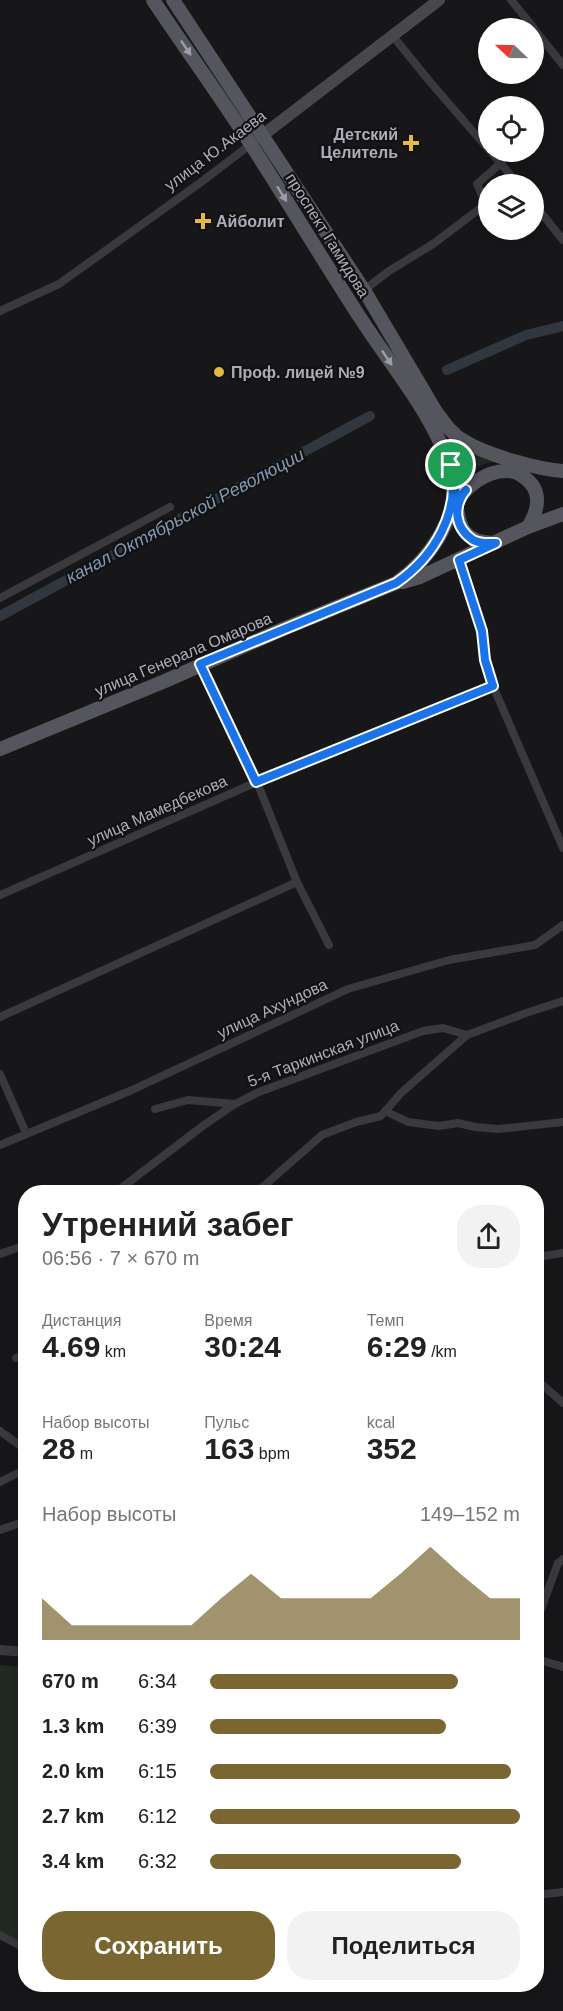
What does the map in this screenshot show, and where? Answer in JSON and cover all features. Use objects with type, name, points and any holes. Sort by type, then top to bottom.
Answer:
[{"type":"main road","name":"проспект Гамидова","points":[[153,0],[251,144],[360,316],[426,414],[451,465],[459,522],[474,540],[482,543],[496,543]]},
{"type":"main road","name":"проспект Гамидова","points":[[173,0],[364,290],[435,410],[447,426],[464,441],[512,466]]},
{"type":"main road","name":"улица Ю.Акаева","points":[[263,135],[439,0]]},
{"type":"main road","points":[[416,575],[444,527],[456,500],[480,479],[512,466],[533,465],[563,471]]},
{"type":"main road","points":[[512,466],[534,488],[537,506],[528,528]]},
{"type":"main road","points":[[496,543],[563,514]]},
{"type":"main road","name":"улица Генерала Омарова","points":[[0,749],[165,683],[200,665],[496,543]]},
{"type":"street","points":[[511,0],[525,18]]},
{"type":"street","points":[[392,35],[478,137]]},
{"type":"street","points":[[544,41],[563,65]]},
{"type":"street","name":"улица Ю.Акаева","points":[[0,311],[59,284],[263,135]]},
{"type":"street","points":[[364,290],[389,271],[433,244],[486,204],[477,184],[501,164],[510,174]]},
{"type":"street","points":[[544,216],[563,240]]},
{"type":"street","points":[[0,598],[170,507]]},
{"type":"street","points":[[459,560],[482,631],[485,660],[493,686],[563,848]]},
{"type":"street","points":[[200,665],[256,782],[297,882],[329,945]]},
{"type":"street","name":"улица Мамедбекова","points":[[0,895],[256,782],[493,686]]},
{"type":"street","points":[[0,1017],[297,882]]},
{"type":"street","name":"улица Ахундова","points":[[0,1145],[132,1090],[348,989],[449,960],[534,945],[563,925]]},
{"type":"street","points":[[265,1185],[322,1135],[356,1122],[381,1116],[401,1093],[467,1035],[563,1001]]},
{"type":"street","name":"5-я Таркинская улица","points":[[125,1185],[235,1104],[288,1080],[423,1031],[443,1028],[467,1035]]},
{"type":"street","points":[[0,1074],[26,1133]]},
{"type":"street","points":[[155,1109],[188,1100],[235,1104]]},
{"type":"street","points":[[385,1111],[408,1122],[439,1126],[458,1123],[498,1129],[563,1122]]},
{"type":"street","points":[[0,1254],[18,1248]]},
{"type":"street","points":[[544,1256],[563,1253]]},
{"type":"street","points":[[544,1386],[563,1403]]},
{"type":"street","points":[[0,1431],[18,1444]]},
{"type":"street","points":[[0,1482],[18,1473]]},
{"type":"street","points":[[0,1530],[18,1524]]},
{"type":"street","points":[[544,1601],[558,1563],[563,1559]]},
{"type":"street","points":[[0,1650],[18,1651]]},
{"type":"street","points":[[544,1661],[563,1666]]},
{"type":"street","points":[[544,1894],[563,1892]]},
{"type":"street","points":[[0,1935],[18,1945]]},
{"type":"shaded area","points":[[453,442],[497,461],[478,467],[462,479]]},
{"type":"shaded area","points":[[0,1665],[18,1666],[18,1942],[0,1932]]},
{"type":"waterway","name":"канал Октябрьской Революции","points":[[447,370],[526,335],[563,326]]},
{"type":"waterway","name":"канал Октябрьской Революции","points":[[0,616],[370,416]]},
{"type":"place","name":"Детский Целитель","points":[[411,143]]},
{"type":"place","name":"Айболит","points":[[203,221]]},
{"type":"place","name":"Проф. лицей №9","points":[[219,372]]},
{"type":"route","points":[[451,465],[456,500],[466,490],[456,506],[463,530],[474,540],[482,543],[496,543],[459,560],[482,631],[485,660],[493,686],[256,782],[200,664],[396,583],[411,572],[436,542],[448,517],[453,497],[451,465]]}]
